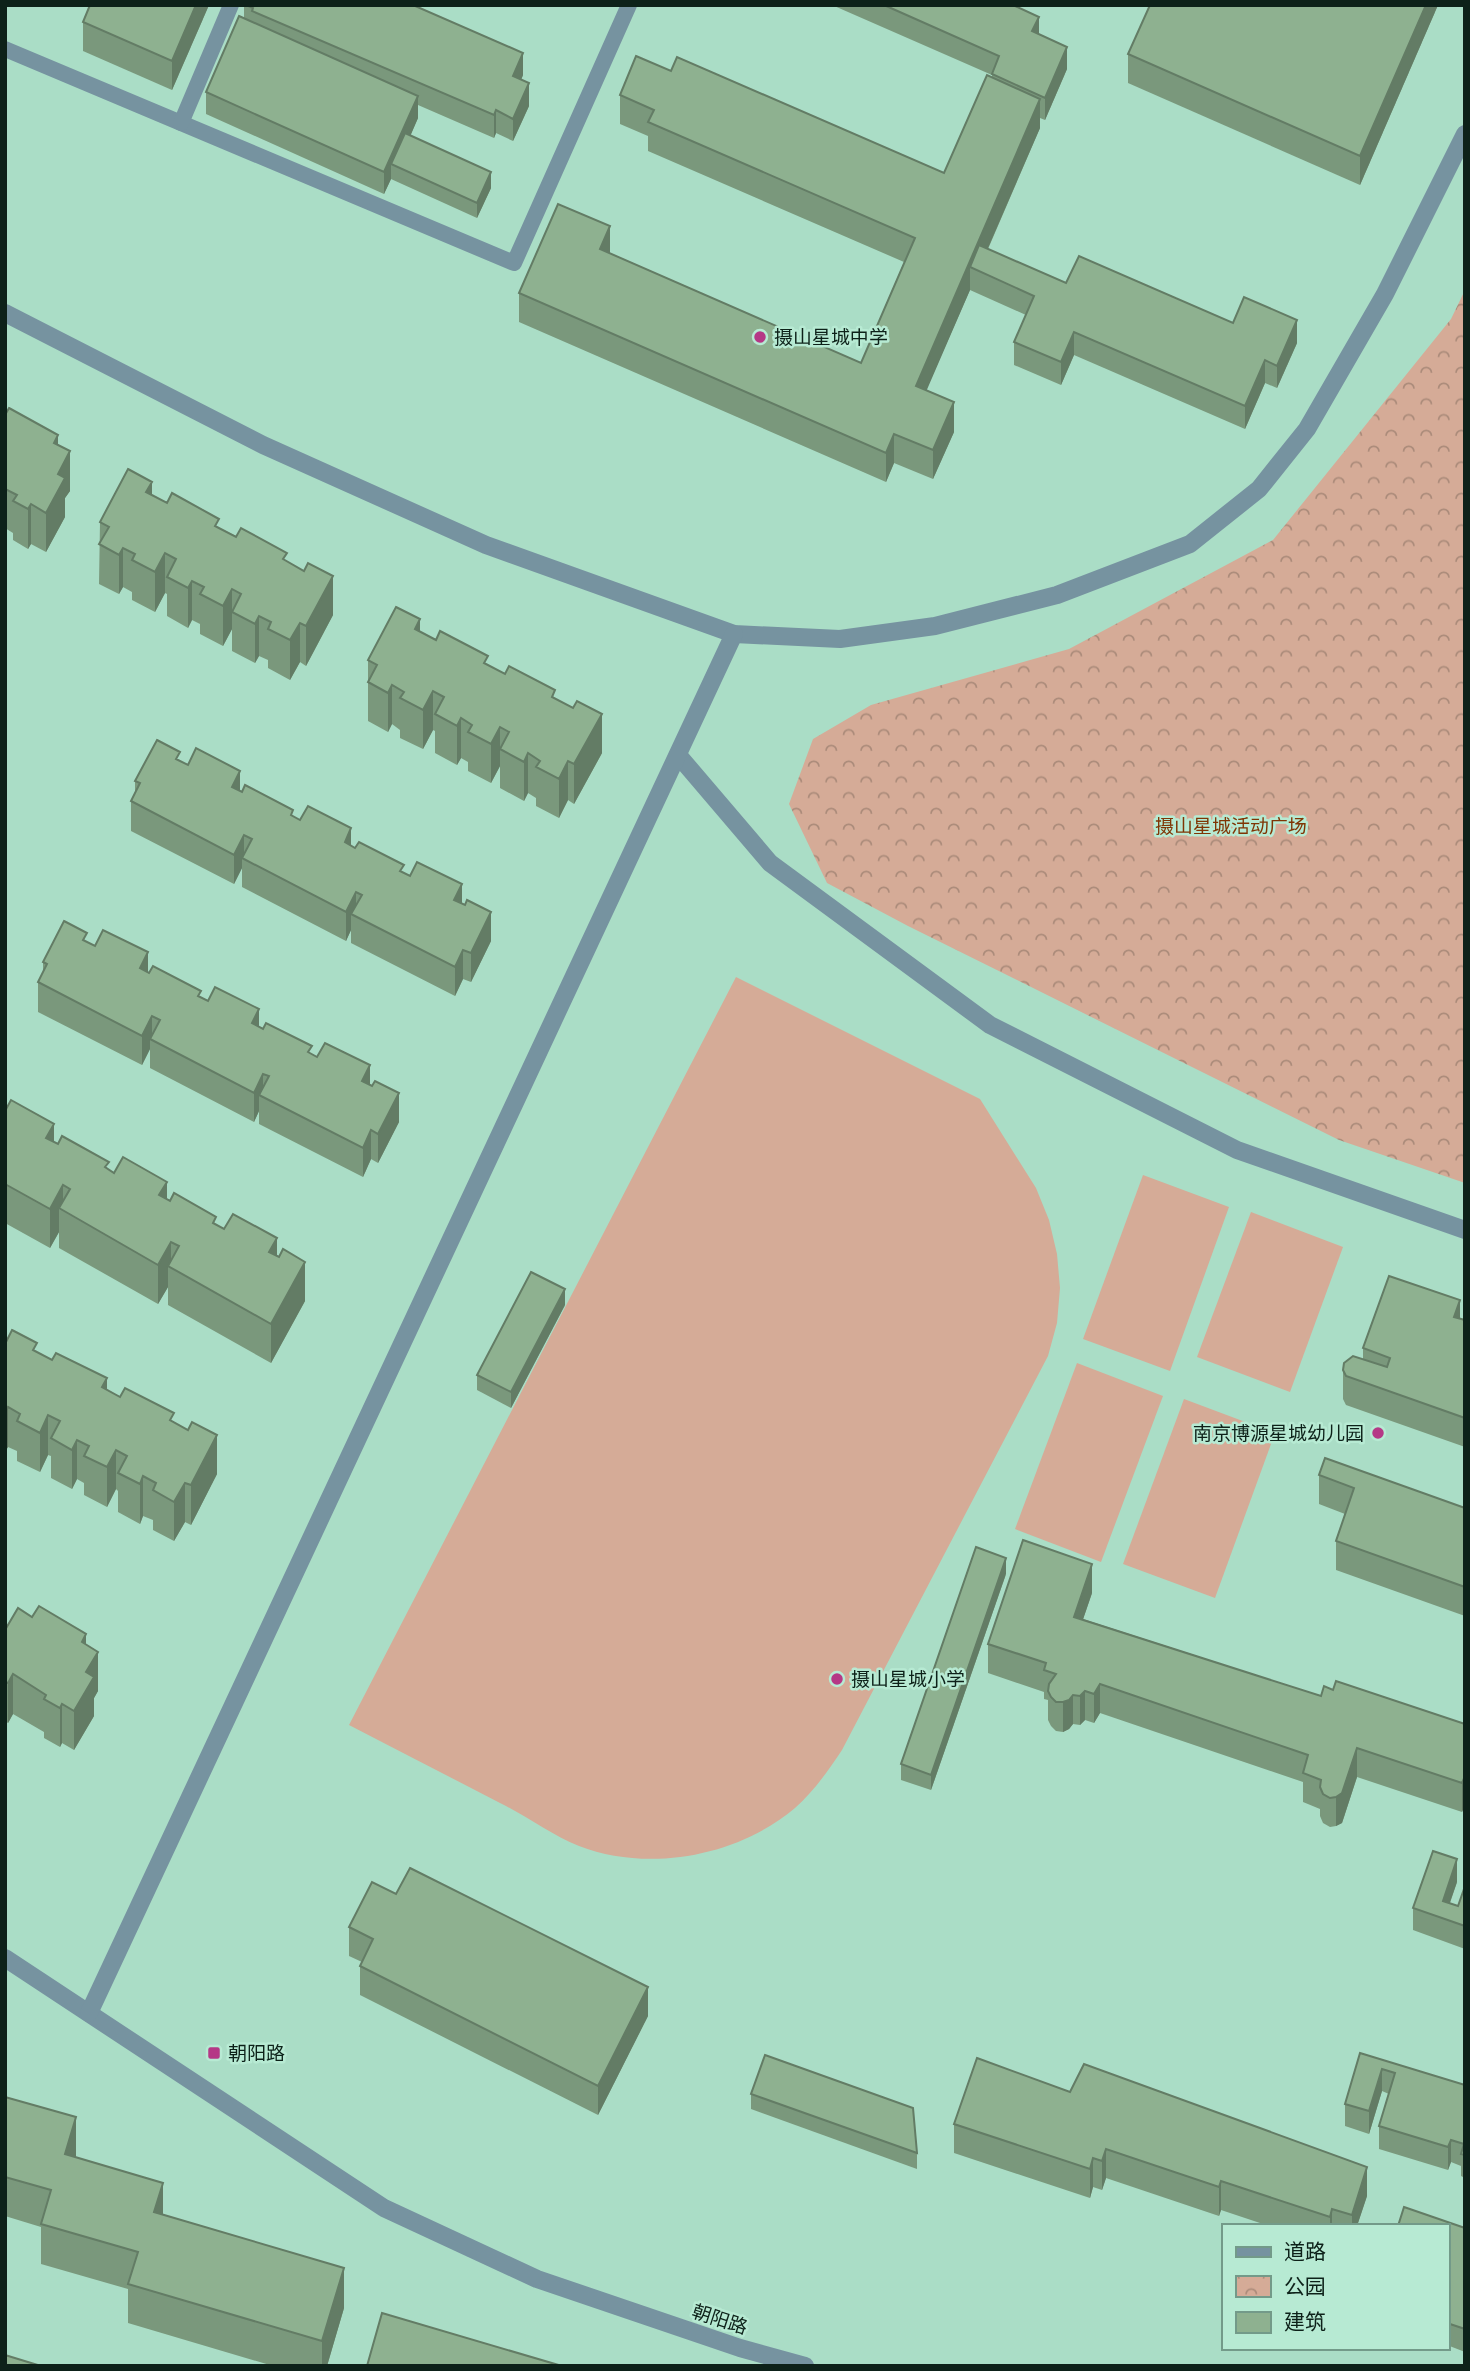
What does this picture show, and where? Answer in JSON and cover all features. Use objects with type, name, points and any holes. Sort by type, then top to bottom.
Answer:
[{"type":"street","points":[[5,313],[263,445],[486,545],[734,634],[840,639],[935,626],[1057,595],[1190,544],[1259,489],[1307,429],[1385,294],[1465,134]]},
{"type":"street","points":[[89,2013],[734,634]]},
{"type":"street","points":[[678,755],[770,863],[990,1025],[1237,1150],[1465,1230]]},
{"type":"street","name":"朝阳路","points":[[5,1958],[384,2208],[537,2279],[740,2348],[804,2366]]},
{"type":"lane","points":[[181,123],[230,5]]},
{"type":"lane","points":[[5,49],[514,263],[629,5]]},
{"type":"green space","name":"摄山星城活动广场","points":[[1465,290],[1465,1183],[1339,1140],[827,883],[789,804],[813,739],[871,705],[1069,649],[1273,540],[1451,319]]},
{"type":"green space","points":[[736,977],[980,1099],[1036,1188],[1049,1220],[1057,1254],[1060,1288],[1057,1323],[1048,1356],[842,1750],[820,1780],[795,1808],[772,1825],[747,1838],[692,1855],[634,1858],[606,1854],[569,1842],[510,1808],[349,1725]]},
{"type":"green space","points":[[1143,1175],[1229,1207],[1170,1371],[1083,1339]]},
{"type":"green space","points":[[1251,1212],[1343,1247],[1290,1392],[1197,1357]]},
{"type":"green space","points":[[1077,1363],[1163,1396],[1101,1562],[1015,1529]]},
{"type":"green space","points":[[1184,1399],[1275,1433],[1215,1598],[1123,1564]]},
{"type":"building","points":[[90,5],[196,5],[172,61],[83,22]]},
{"type":"building","points":[[246,5],[413,5],[523,53],[513,76],[529,83],[513,119],[496,110],[494,115],[252,11],[253,8]]},
{"type":"building","points":[[884,5],[1013,5],[1039,17],[1032,31],[1067,47],[1045,98],[992,74],[999,56]]},
{"type":"building","points":[[1150,5],[1426,5],[1360,156],[1128,54]]},
{"type":"building","points":[[239,16],[418,96],[384,172],[206,92]]},
{"type":"building","points":[[636,56],[671,71],[677,57],[944,173],[987,75],[1040,99],[916,386],[954,402],[933,450],[894,434],[886,453],[519,293],[558,204],[610,226],[600,249],[861,363],[915,238],[648,122],[654,110],[620,95]]},
{"type":"building","points":[[405,133],[491,172],[477,203],[391,164]]},
{"type":"building","points":[[979,245],[1066,283],[1079,256],[1233,323],[1244,297],[1297,320],[1277,366],[1265,360],[1245,406],[1074,332],[1061,362],[1014,342],[1034,296],[970,267]]},
{"type":"building","points":[[9,408],[58,435],[54,443],[70,451],[58,474],[65,478],[46,513],[31,504],[28,509],[13,501],[17,495],[5,489],[5,415]]},
{"type":"building","points":[[128,469],[152,482],[146,492],[167,503],[172,493],[219,519],[215,526],[236,537],[241,528],[287,553],[283,559],[304,571],[308,563],[333,576],[306,626],[300,623],[290,640],[268,629],[271,622],[259,616],[255,624],[232,612],[241,594],[232,589],[223,606],[200,594],[204,587],[192,581],[188,588],[167,577],[176,559],[165,553],[155,572],[132,560],[135,554],[123,548],[119,555],[99,544],[109,527],[100,522]]},
{"type":"building","points":[[396,607],[420,619],[415,629],[436,640],[440,631],[488,656],[484,663],[505,674],[509,666],[555,690],[552,697],[573,708],[577,701],[602,714],[574,764],[568,761],[559,779],[536,767],[540,761],[528,753],[524,762],[500,749],[509,732],[500,727],[491,744],[468,732],[472,725],[461,718],[457,726],[435,714],[444,697],[433,691],[423,710],[400,698],[404,692],[392,685],[388,693],[368,682],[377,665],[368,660]]},
{"type":"building","points":[[157,740],[180,752],[176,759],[188,765],[196,748],[240,771],[232,787],[242,792],[245,785],[293,810],[291,815],[300,820],[308,806],[351,828],[345,842],[355,848],[359,842],[404,865],[400,871],[410,876],[417,862],[462,884],[454,900],[465,905],[467,900],[491,912],[471,953],[463,950],[455,967],[351,914],[362,895],[356,892],[346,912],[242,858],[252,839],[244,835],[234,855],[131,801],[140,783],[135,781]]},
{"type":"building","points":[[64,921],[87,933],[83,940],[95,946],[103,930],[148,952],[140,968],[149,973],[153,966],[201,991],[198,996],[208,1001],[215,987],[259,1009],[252,1023],[263,1029],[266,1023],[312,1046],[308,1052],[317,1057],[325,1043],[370,1065],[362,1081],[372,1086],[375,1081],[399,1093],[378,1134],[371,1130],[363,1148],[259,1095],[269,1076],[263,1074],[254,1093],[150,1039],[160,1020],[152,1016],[142,1036],[38,982],[47,964],[43,962]]},
{"type":"building","points":[[11,1100],[54,1124],[46,1138],[58,1144],[62,1136],[109,1162],[105,1167],[114,1173],[123,1157],[167,1182],[159,1195],[170,1201],[174,1193],[216,1217],[213,1223],[224,1229],[233,1214],[277,1238],[269,1252],[279,1257],[283,1249],[305,1262],[271,1324],[168,1266],[179,1246],[171,1242],[158,1265],[59,1208],[70,1189],[63,1185],[50,1209],[5,1184],[5,1111]]},
{"type":"building","points":[[531,1272],[565,1289],[511,1392],[477,1375]]},
{"type":"building","points":[[1389,1276],[1460,1300],[1454,1317],[1465,1320],[1465,1418],[1346,1376],[1344,1363],[1353,1356],[1387,1367],[1390,1358],[1363,1348]]},
{"type":"building","points":[[12,1330],[37,1343],[33,1350],[52,1360],[56,1353],[107,1378],[102,1387],[120,1397],[125,1388],[174,1413],[170,1420],[188,1430],[192,1422],[217,1435],[191,1485],[185,1483],[174,1502],[153,1490],[156,1483],[143,1476],[140,1484],[118,1473],[127,1456],[116,1450],[107,1467],[84,1456],[89,1446],[77,1440],[72,1450],[51,1438],[60,1421],[48,1415],[40,1433],[17,1421],[20,1414],[8,1407],[5,1413],[5,1344]]},
{"type":"building","points":[[1325,1458],[1465,1508],[1465,1587],[1336,1541],[1354,1488],[1319,1475]]},
{"type":"building","points":[[1023,1540],[1092,1564],[1074,1617],[1321,1696],[1324,1686],[1333,1690],[1336,1681],[1465,1724],[1465,1776],[1462,1783],[1357,1748],[1342,1793],[1330,1798],[1323,1794],[1321,1780],[1303,1773],[1308,1755],[1100,1684],[1094,1694],[1085,1691],[1080,1696],[1073,1695],[1069,1700],[1056,1702],[1048,1691],[1056,1674],[1044,1670],[1046,1663],[988,1644]]},
{"type":"building","points":[[976,1547],[1006,1558],[931,1775],[901,1764]]},
{"type":"building","points":[[39,1606],[86,1634],[82,1642],[98,1652],[86,1672],[94,1677],[74,1711],[62,1704],[60,1708],[44,1699],[46,1695],[13,1674],[8,1683],[5,1682],[5,1630],[18,1608],[32,1617]]},
{"type":"building","points":[[1433,1851],[1457,1859],[1443,1901],[1458,1906],[1465,1886],[1465,1926],[1413,1908]]},
{"type":"building","points":[[410,1868],[648,1987],[598,2086],[360,1966],[373,1939],[349,1927],[372,1882],[396,1894]]},
{"type":"building","points":[[1360,2053],[1465,2085],[1465,2155],[1461,2154],[1464,2144],[1451,2140],[1448,2147],[1379,2126],[1395,2073],[1382,2069],[1369,2111],[1345,2104]]},
{"type":"building","points":[[765,2055],[913,2108],[917,2153],[751,2094]]},
{"type":"building","points":[[977,2058],[1070,2092],[1084,2064],[1367,2167],[1352,2215],[1332,2209],[1330,2217],[1221,2181],[1219,2187],[1106,2149],[1102,2161],[1093,2158],[1090,2169],[954,2124]]},
{"type":"building","points":[[5,2097],[76,2117],[65,2154],[163,2183],[154,2212],[344,2268],[322,2341],[128,2284],[138,2252],[41,2224],[51,2190],[5,2177]]},
{"type":"building","points":[[1404,2207],[1465,2228],[1465,2329],[1449,2324],[1449,2224],[1399,2224]]},
{"type":"building","points":[[382,2313],[562,2366],[367,2366]]},
{"type":"building","points":[[5,2355],[41,2366],[5,2366]]},
{"type":"place","name":"摄山星城中学","points":[[760,337]]},
{"type":"place","name":"南京博源星城幼儿园","points":[[1378,1433]]},
{"type":"place","name":"摄山星城小学","points":[[837,1679]]},
{"type":"place","name":"朝阳路","points":[[214,2053]]}]
